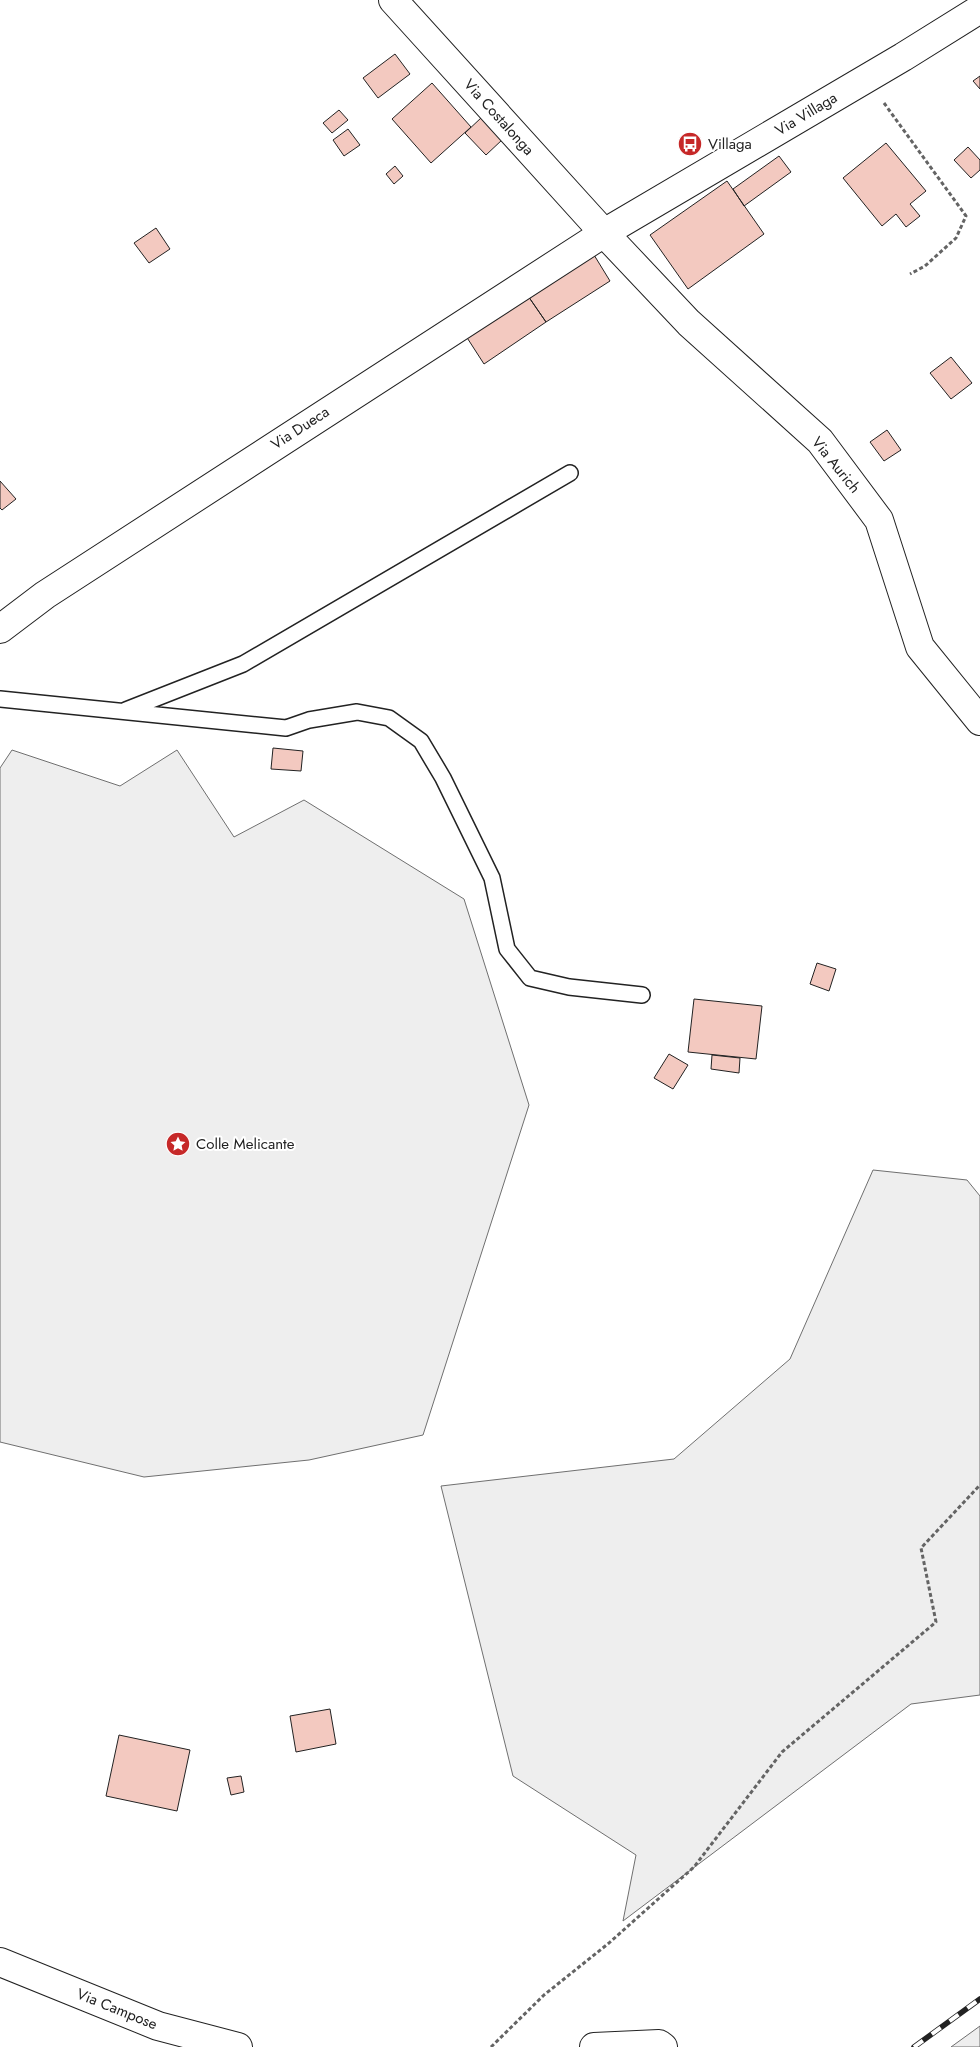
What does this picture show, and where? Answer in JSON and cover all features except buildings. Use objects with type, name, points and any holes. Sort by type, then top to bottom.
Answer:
[{"type":"street","name":"Via Costalonga","points":[[394,0],[604,233]]},
{"type":"street","name":"Via Villaga","points":[[604,233],[866,79],[980,9]]},
{"type":"street","name":"Via Dueca","points":[[0,628],[53,590],[604,233]]},
{"type":"street","name":"Via Aurich","points":[[604,233],[689,323],[820,441],[880,520],[920,647],[980,721]]},
{"type":"street","name":"Via Campose","points":[[0,1962],[158,2026],[238,2047]]},
{"type":"street","points":[[594,2047],[659,2044],[663,2047]]},
{"type":"lane","points":[[122,711],[243,664],[570,473]]},
{"type":"lane","points":[[0,699],[286,728],[309,720],[357,712],[389,718],[422,741],[443,778],[492,878],[507,949],[530,978],[569,987],[642,995]]},
{"type":"path","points":[[866,79],[966,216],[956,238],[925,266],[910,274]]},
{"type":"path","points":[[491,2047],[544,1995],[609,1943],[694,1867],[782,1752],[936,1622],[921,1548],[980,1485]]},
{"type":"shaded area","points":[[12,750],[120,786],[177,750],[234,837],[304,800],[464,899],[529,1105],[423,1435],[309,1460],[144,1477],[0,1442],[0,768]]},
{"type":"shaded area","points":[[873,1170],[967,1180],[980,1196],[980,1695],[911,1704],[623,1921],[636,1855],[513,1776],[441,1486],[674,1459],[790,1359]]},
{"type":"shaded area","points":[[980,2026],[980,2047],[951,2047]]},
{"type":"railway","points":[[914,2047],[980,1999]]},
{"type":"place","name":"Villaga","points":[[690,144]]},
{"type":"place","name":"Colle Melicante","points":[[178,1144]]}]
